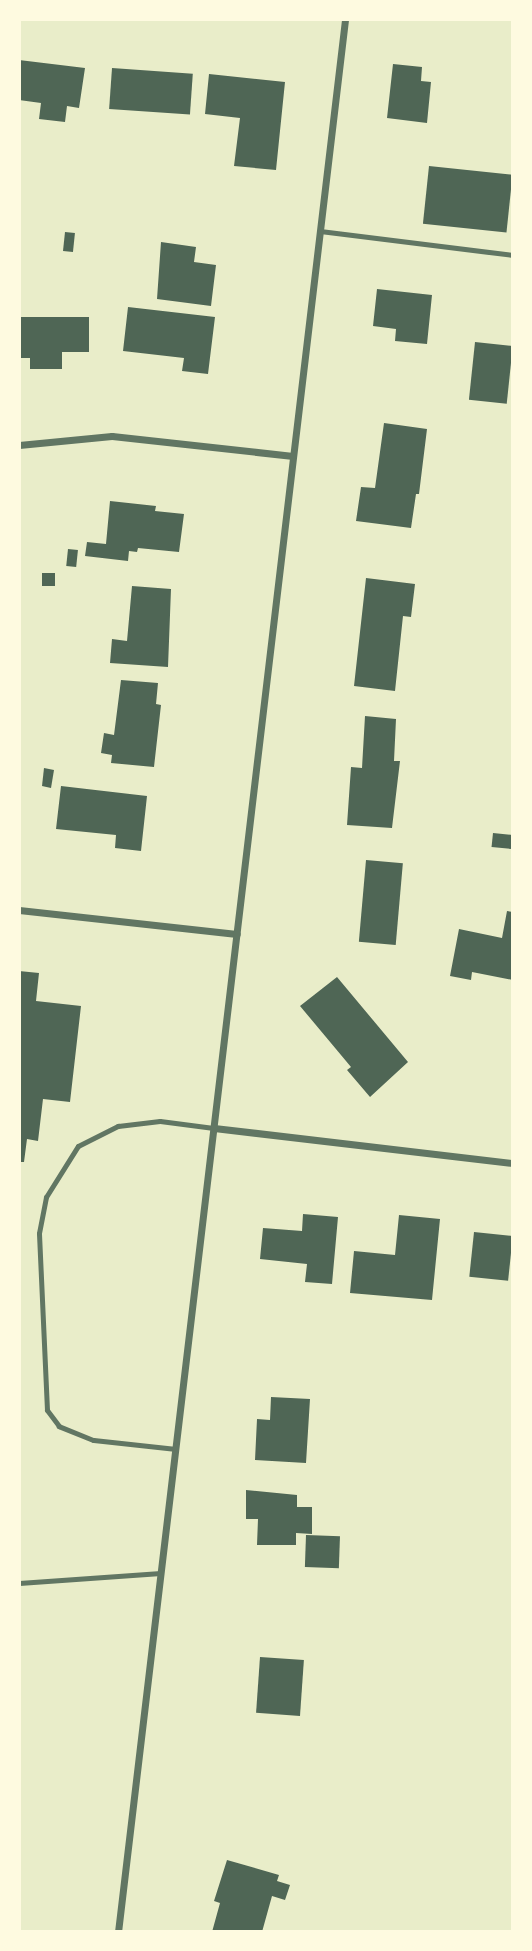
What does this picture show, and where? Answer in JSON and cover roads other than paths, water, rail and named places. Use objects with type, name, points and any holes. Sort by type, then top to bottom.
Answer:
[{"type":"street","points":[[118,1932],[345,19]]},
{"type":"street","points":[[19,445],[111,436],[293,456]]},
{"type":"street","points":[[19,911],[237,934]]},
{"type":"street","points":[[214,1128],[513,1163]]},
{"type":"lane","points":[[320,231],[513,255]]},
{"type":"lane","points":[[176,1449],[93,1440],[58,1426],[47,1410],[39,1233],[46,1196],[78,1146],[118,1126],[160,1121],[214,1128]]},
{"type":"lane","points":[[19,1583],[161,1573]]}]
